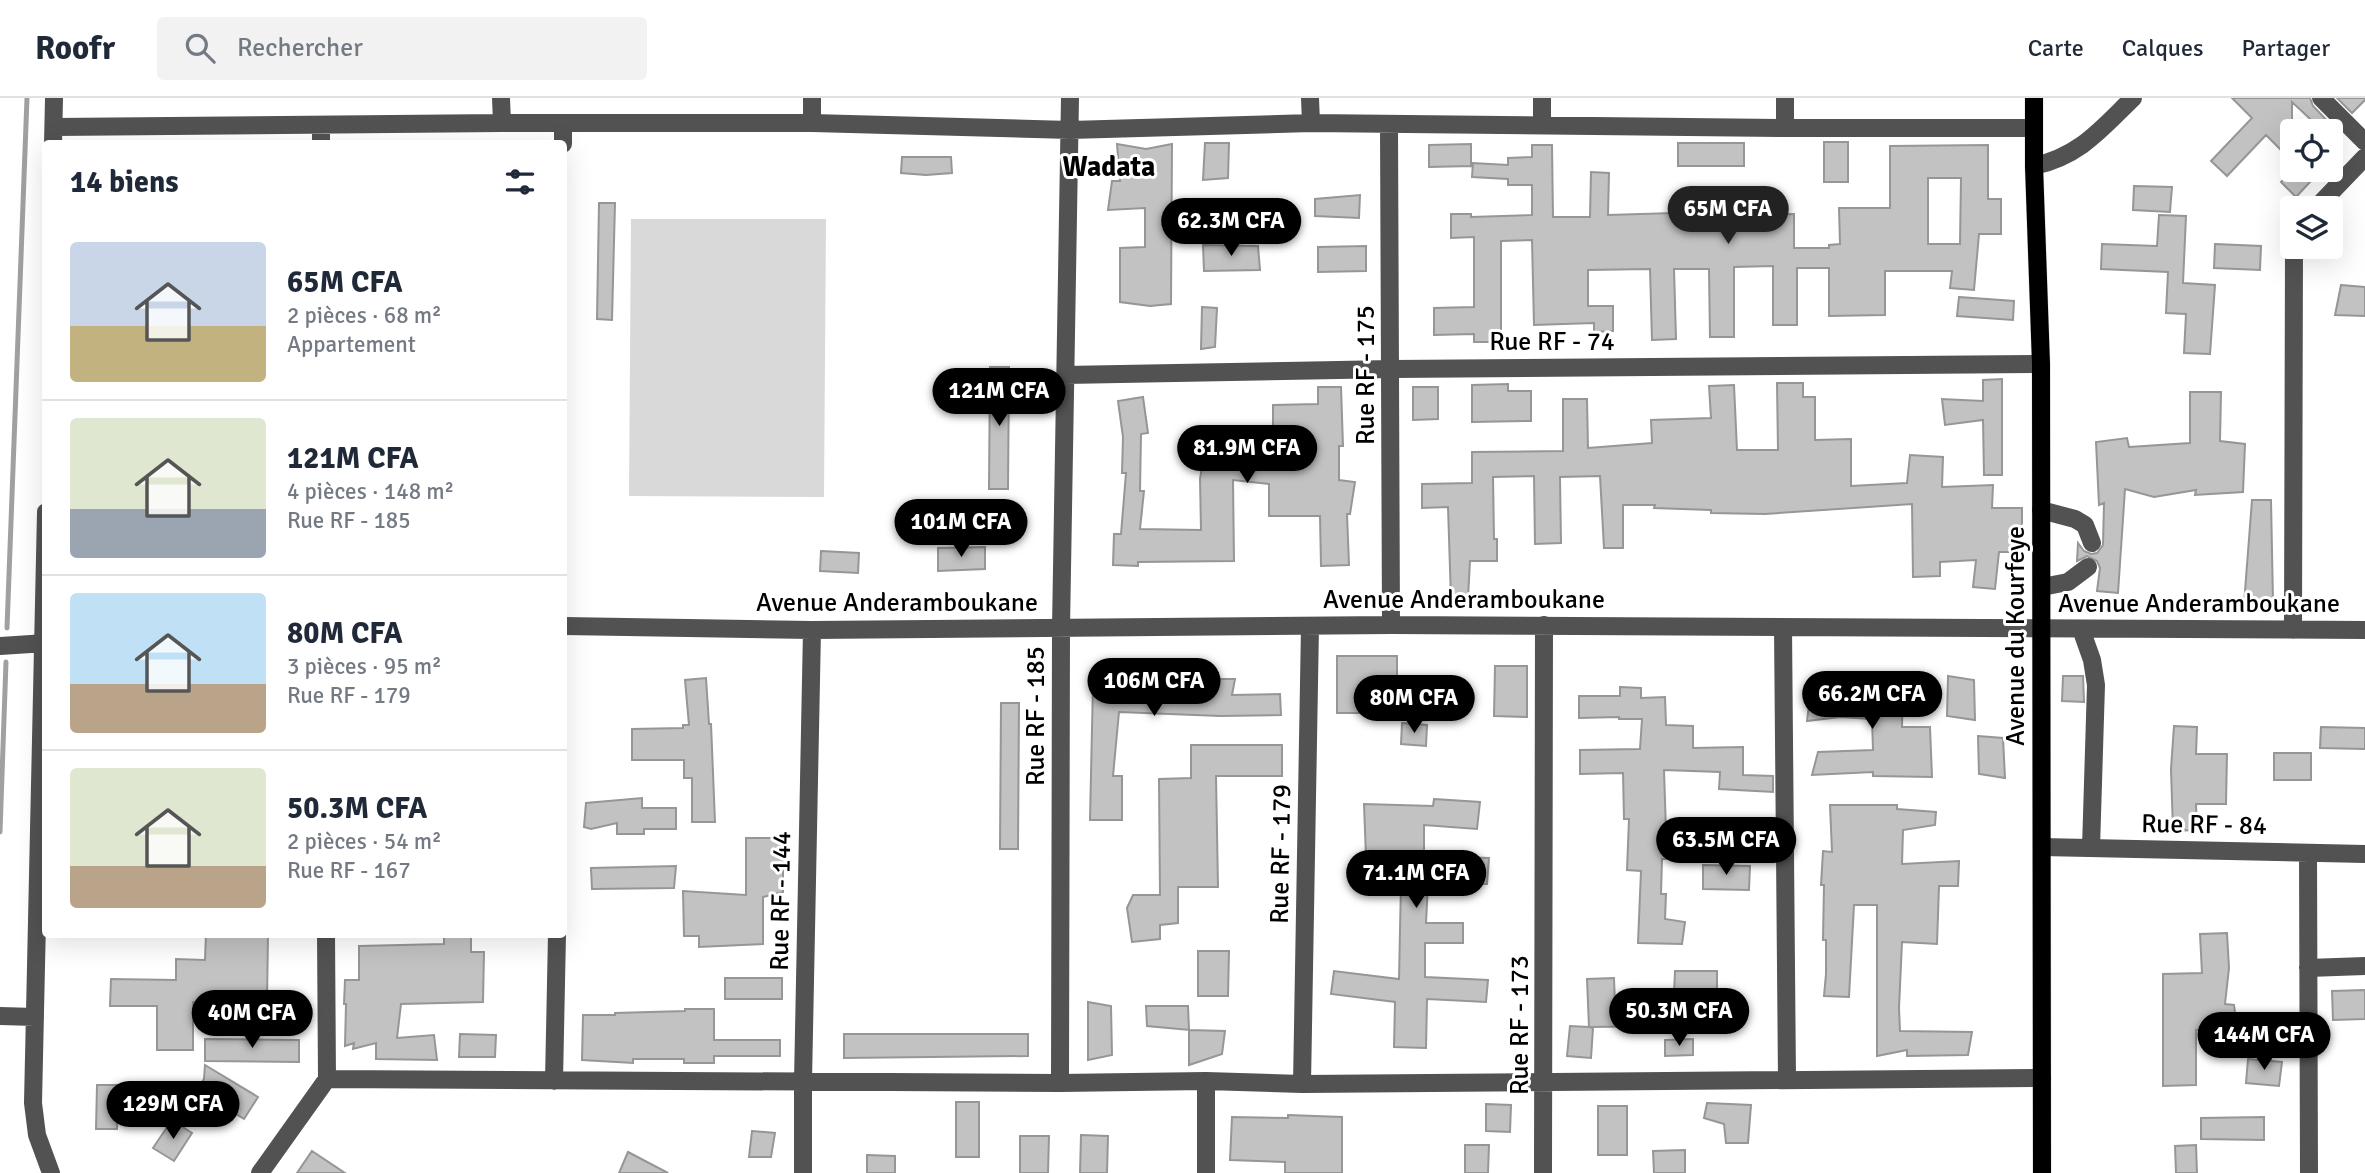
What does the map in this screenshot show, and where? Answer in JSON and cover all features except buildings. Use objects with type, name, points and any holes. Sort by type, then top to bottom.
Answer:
[{"type":"main road","name":"Avenue du Kourfeye","points":[[2034,98],[2042,587],[2042,1173]]},
{"type":"street","points":[[54,98],[53,135],[321,135],[502,123],[812,123],[1070,131],[1311,123],[2034,128]]},
{"type":"street","points":[[501,98],[502,123]]},
{"type":"street","points":[[812,98],[812,123]]},
{"type":"street","name":"Rue RF - 185","points":[[1060,1083],[1061,628],[1070,98]]},
{"type":"street","points":[[1310,98],[1311,123]]},
{"type":"street","points":[[1542,98],[1542,125]]},
{"type":"street","points":[[1785,98],[1786,128]]},
{"type":"street","points":[[2034,166],[2054,162],[2087,144],[2133,98]]},
{"type":"street","points":[[2321,98],[2365,142]]},
{"type":"street","points":[[562,123],[562,140]]},
{"type":"street","name":"Rue RF - 175","points":[[1389,125],[1391,625]]},
{"type":"street","points":[[2327,196],[2365,157]]},
{"type":"street","points":[[2293,630],[2294,259]]},
{"type":"street","name":"Rue RF - 74","points":[[1065,375],[1392,369],[2040,364]]},
{"type":"street","points":[[2041,510],[2075,519],[2085,525],[2092,543]]},
{"type":"street","points":[[2042,587],[2068,582],[2088,567]]},
{"type":"street","name":"Avenue Anderamboukane","points":[[567,626],[812,630],[1544,625],[2365,630]]},
{"type":"street","name":"Rue RF - 173","points":[[1544,625],[1544,1173]]},
{"type":"street","name":"Rue RF - 179","points":[[1302,1084],[1310,626]]},
{"type":"street","points":[[1783,626],[1787,1080]]},
{"type":"street","points":[[2081,629],[2092,660],[2095,685],[2091,848]]},
{"type":"street","name":"Rue RF - 144","points":[[803,1173],[812,630]]},
{"type":"street","points":[[0,646],[42,643]]},
{"type":"street","points":[[42,726],[33,1103],[37,1135],[51,1173]]},
{"type":"street","name":"Rue RF - 84","points":[[2042,846],[2365,854]]},
{"type":"street","points":[[2308,853],[2309,1173]]},
{"type":"street","points":[[260,1173],[327,1079],[326,938]]},
{"type":"street","points":[[555,1081],[557,938]]},
{"type":"street","points":[[2308,968],[2365,966]]},
{"type":"street","points":[[0,1016],[35,1017]]},
{"type":"street","points":[[327,1079],[1060,1083],[1206,1081],[1302,1084],[2042,1078]]},
{"type":"street","points":[[1206,1081],[1206,1173]]},
{"type":"shaded area","points":[[631,219],[826,219],[824,497],[629,496]]},
{"type":"waterway","points":[[7,628],[27,98]]},
{"type":"waterway","points":[[0,832],[6,662]]},
{"type":"district","name":"Wadata","points":[[1109,166]]}]
